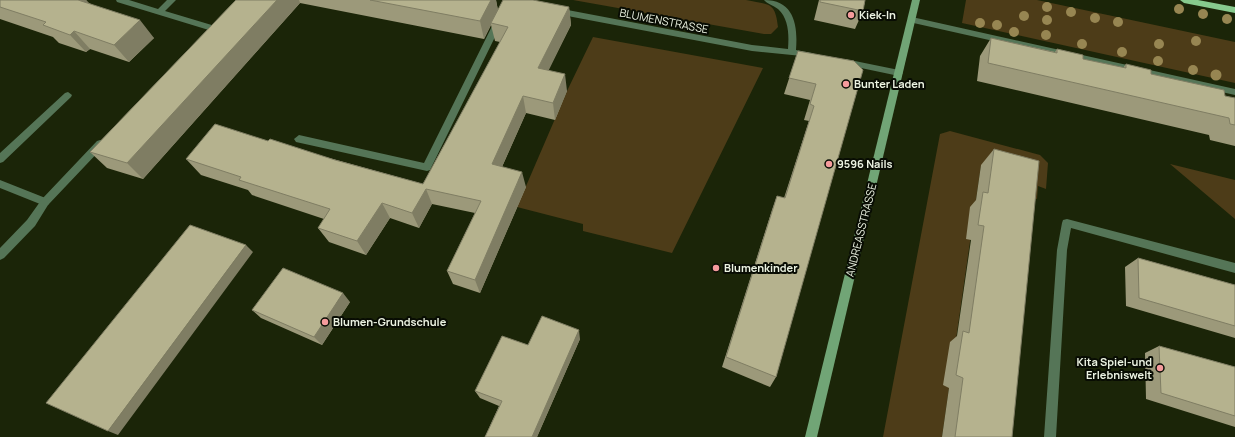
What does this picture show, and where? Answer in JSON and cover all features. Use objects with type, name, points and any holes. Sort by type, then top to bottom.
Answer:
[{"type":"main road","points":[[1184,0],[1235,10]]},
{"type":"street","points":[[120,0],[212,28]]},
{"type":"street","points":[[159,12],[172,0]]},
{"type":"street","points":[[768,0],[781,5],[786,11],[793,36],[792,52]]},
{"type":"street","name":"ANDREASSTRASSE","points":[[811,437],[900,73],[916,0]]},
{"type":"street","points":[[299,139],[427,168],[511,1]]},
{"type":"street","name":"BLUMENSTRASSE","points":[[544,9],[752,48],[792,52],[821,57]]},
{"type":"street","points":[[912,20],[1235,92]]},
{"type":"street","points":[[836,60],[900,73]]},
{"type":"street","points":[[0,160],[68,95]]},
{"type":"street","points":[[0,255],[30,223],[45,202],[108,136]]},
{"type":"street","points":[[0,184],[45,202]]},
{"type":"street","points":[[1050,437],[1062,250],[1067,223],[1235,268]]},
{"type":"shaded area","points":[[573,0],[746,0],[765,4],[773,8],[778,27],[771,34],[764,34]]},
{"type":"shaded area","points":[[966,0],[1037,0],[1235,42],[1235,83],[962,23]]},
{"type":"shaded area","points":[[593,37],[763,68],[672,253],[583,231],[583,224],[517,207],[567,91]]},
{"type":"shaded area","points":[[950,131],[1040,155],[1048,163],[1046,189],[1038,186],[1037,199],[1023,195],[981,165],[942,437],[883,437],[940,134]]},
{"type":"shaded area","points":[[1170,164],[1235,180],[1235,219]]},
{"type":"building","points":[[0,0],[78,0],[140,20],[114,45],[74,31],[70,35],[43,25],[46,22],[0,7]]},
{"type":"building","points":[[236,0],[277,0],[127,163],[90,152]]},
{"type":"building","points":[[370,0],[491,0],[480,21]]},
{"type":"building","points":[[503,0],[533,0],[569,7],[538,68],[565,74],[553,103],[523,96],[492,164],[522,172],[475,280],[447,271],[481,201],[426,189],[412,213],[382,203],[357,241],[318,228],[330,209],[239,180],[241,177],[186,159],[215,124],[268,141],[270,139],[335,160],[423,184],[508,27],[491,23]]},
{"type":"building","points":[[820,0],[865,0],[863,11],[820,2]]},
{"type":"building","points":[[991,38],[1057,53],[1057,49],[1083,55],[1083,59],[1126,68],[1126,64],[1151,70],[1151,74],[1224,90],[1225,96],[1235,98],[1235,125],[1230,124],[1229,118],[988,63]]},
{"type":"building","points":[[798,51],[854,61],[863,70],[776,377],[726,357],[777,196],[785,198],[814,106],[810,104],[816,84],[789,78]]},
{"type":"building","points":[[994,149],[1039,161],[1012,437],[955,437],[963,378],[956,375],[963,331],[969,333],[984,226],[978,225],[983,192],[988,193]]},
{"type":"building","points":[[190,225],[246,245],[108,431],[46,403]]},
{"type":"building","points":[[1138,258],[1235,285],[1235,326],[1139,298]]},
{"type":"building","points":[[283,268],[343,293],[314,337],[252,310]]},
{"type":"building","points":[[542,316],[579,330],[532,437],[485,437],[502,401],[475,391],[502,336],[528,345]]},
{"type":"building","points":[[1159,346],[1235,367],[1235,416],[1161,393]]},
{"type":"place","name":"Kiek-In","points":[[851,15]]},
{"type":"place","name":"Bunter Laden","points":[[846,84]]},
{"type":"place","name":"9596 Nails","points":[[829,164]]},
{"type":"place","name":"Blumenkinder","points":[[716,268]]},
{"type":"place","name":"Blumen-Grundschule","points":[[325,322]]},
{"type":"place","name":"Kita Spiel-und Erlebniswelt","points":[[1160,368]]}]
